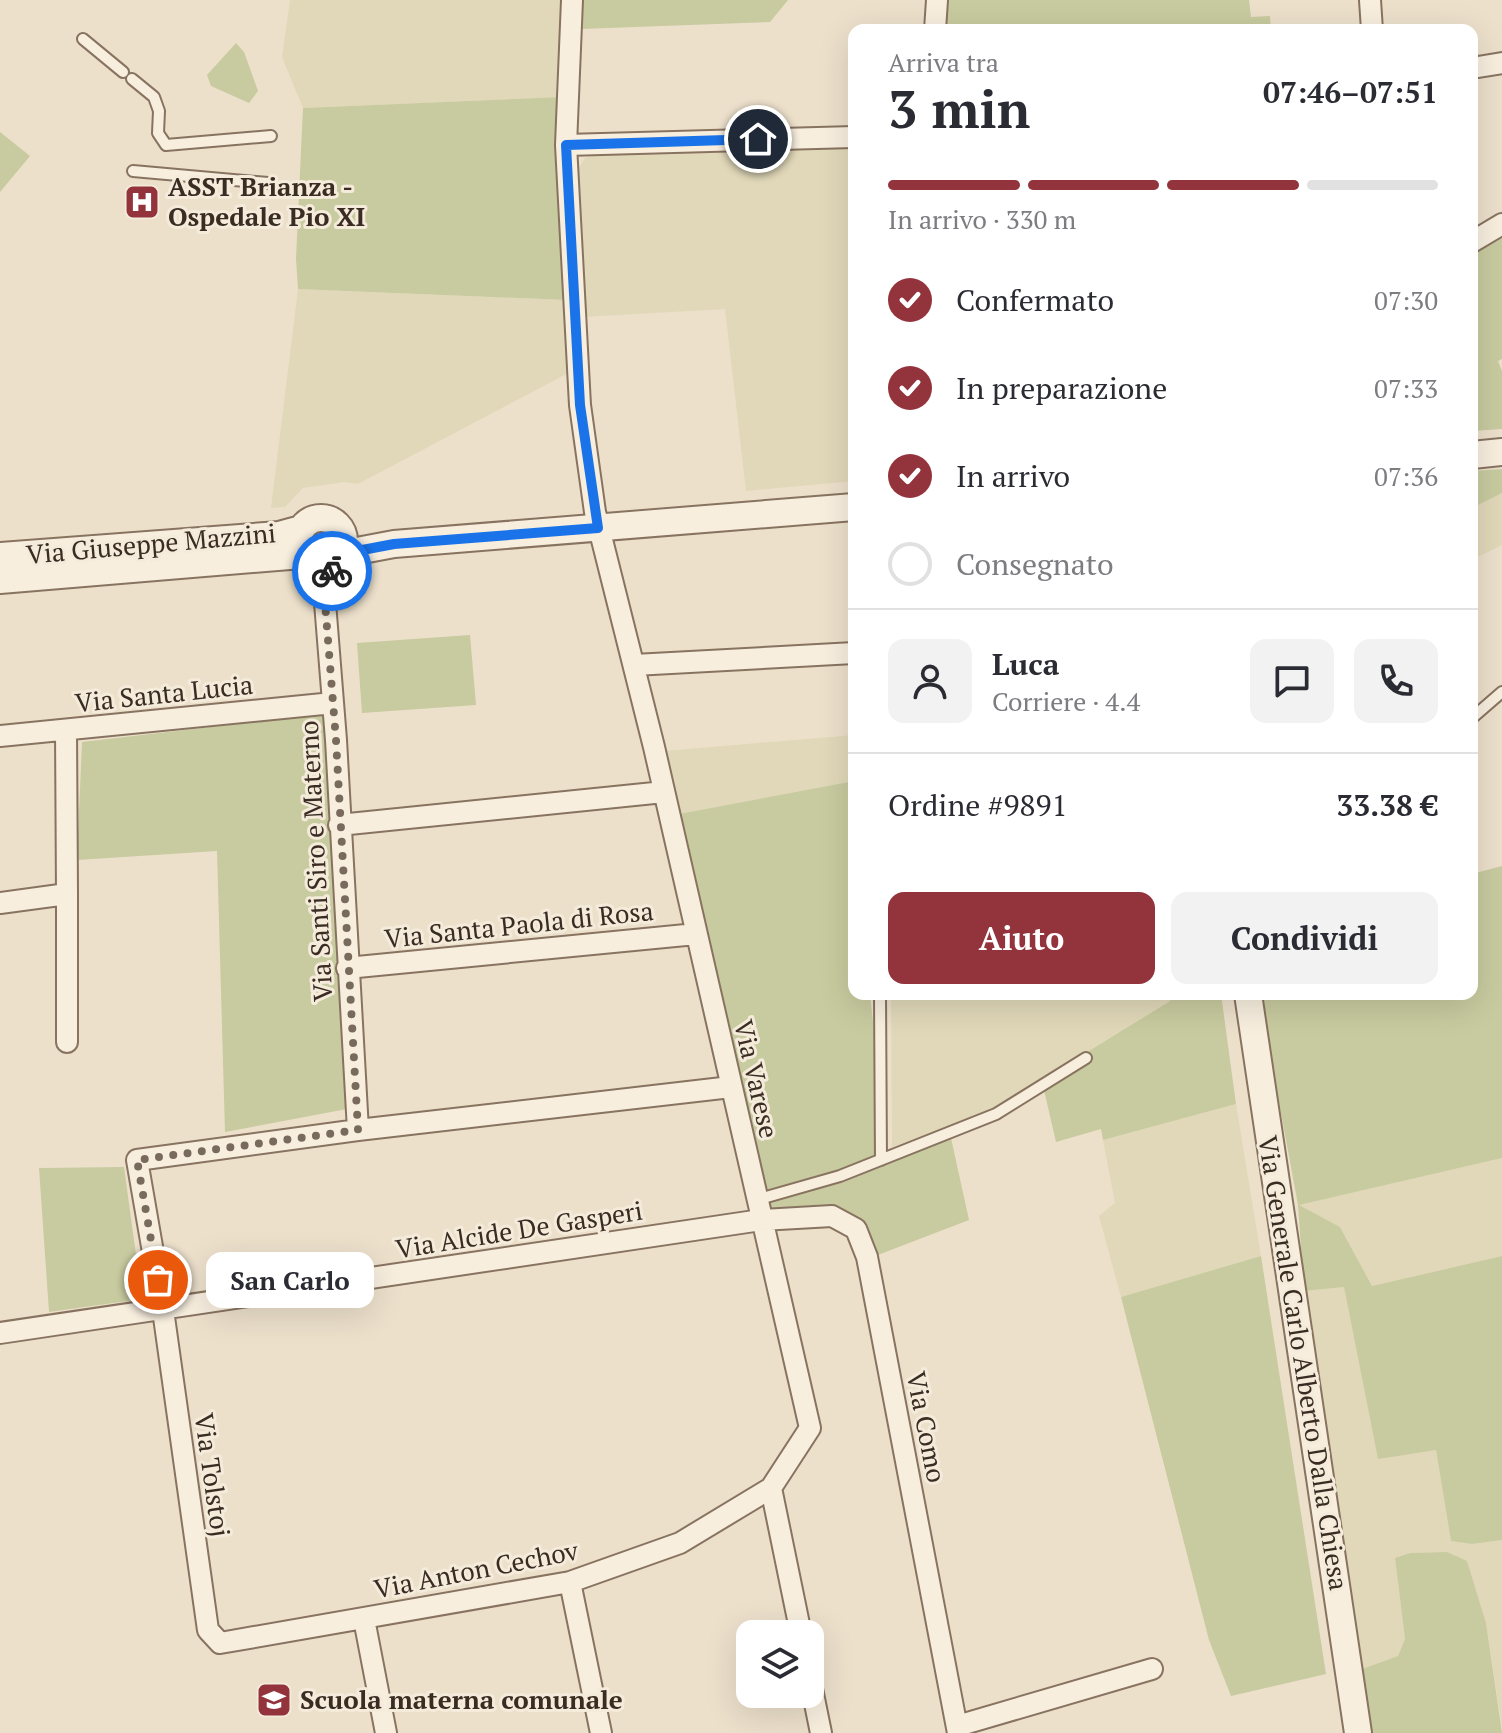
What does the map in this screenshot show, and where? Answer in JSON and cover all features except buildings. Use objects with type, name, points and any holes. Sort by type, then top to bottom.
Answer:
[{"type":"street","name":"Via Varese","points":[[572,0],[566,145],[580,405],[598,528],[664,792],[810,1428],[771,1488]]},
{"type":"street","points":[[935,24],[937,0]]},
{"type":"street","points":[[1370,0],[1372,24]]},
{"type":"street","points":[[1478,67],[1502,63]]},
{"type":"street","points":[[566,145],[848,137]]},
{"type":"street","points":[[1478,238],[1502,224]]},
{"type":"street","points":[[1478,454],[1502,452]]},
{"type":"street","points":[[394,544],[340,528],[326,518],[317,518],[308,522],[304,549],[318,565],[394,544],[848,507]]},
{"type":"street","points":[[339,557],[344,536],[340,528]]},
{"type":"street","name":"Via Giuseppe Mazzini","points":[[0,556],[279,535],[304,549]]},
{"type":"street","name":"Via Giuseppe Mazzini","points":[[0,580],[304,549]]},
{"type":"street","name":"Via Santi Siro e Materno","points":[[304,549],[317,570],[324,590],[358,1130]]},
{"type":"street","name":"Via Santi Siro e Materno","points":[[324,590],[339,557]]},
{"type":"street","points":[[634,665],[848,653]]},
{"type":"street","name":"Via Santa Lucia","points":[[0,736],[333,703]]},
{"type":"street","points":[[66,730],[67,1042]]},
{"type":"street","points":[[339,825],[664,792]]},
{"type":"street","points":[[0,903],[67,894]]},
{"type":"street","name":"Via Santa Paola di Rosa","points":[[347,968],[696,934]]},
{"type":"street","name":"Via Generale Carlo Alberto Dalla Chiesa","points":[[1249,1000],[1358,1733]]},
{"type":"street","points":[[163,1310],[137,1160],[358,1130],[731,1087]]},
{"type":"street","name":"Via Como","points":[[761,1220],[832,1216],[856,1229],[867,1257],[957,1730]]},
{"type":"street","name":"Via Alcide De Gasperi","points":[[0,1333],[761,1220]]},
{"type":"street","name":"Via Tolstoj","points":[[163,1310],[208,1630],[220,1643]]},
{"type":"street","points":[[771,1488],[798,1620]]},
{"type":"street","name":"Via Anton Cechov","points":[[220,1643],[570,1582],[680,1543],[771,1488]]},
{"type":"street","points":[[570,1582],[601,1733]]},
{"type":"street","points":[[364,1619],[386,1733]]},
{"type":"street","points":[[957,1730],[1152,1669]]},
{"type":"street","points":[[816,1708],[821,1733]]},
{"type":"lane","points":[[83,39],[154,97],[159,111],[158,133],[166,145],[271,136]]},
{"type":"lane","points":[[133,171],[268,183]]},
{"type":"lane","points":[[1478,713],[1502,692]]},
{"type":"lane","points":[[880,1000],[881,1160]]},
{"type":"lane","points":[[756,1200],[840,1176],[996,1114],[1086,1058]]},
{"type":"shaded area","points":[[290,0],[565,0],[561,97],[303,108],[282,57]]},
{"type":"shaded area","points":[[848,142],[848,482],[746,491],[725,309],[583,317],[574,175],[585,158]]},
{"type":"shaded area","points":[[298,289],[567,300],[572,371],[358,484],[344,482],[303,488],[285,507],[271,508]]},
{"type":"shaded area","points":[[1502,493],[1502,545],[1478,557],[1478,505]]},
{"type":"shaded area","points":[[848,736],[848,782],[679,814],[664,751]]},
{"type":"shaded area","points":[[891,1000],[1170,1000],[993,1110],[892,1147]]},
{"type":"shaded area","points":[[1236,1104],[1261,1256],[1121,1297],[1099,1216],[1115,1203],[1103,1140]]},
{"type":"shaded area","points":[[1502,1158],[1502,1256],[1372,1286],[1340,1227],[1298,1205]]},
{"type":"shaded area","points":[[1344,1287],[1378,1458],[1436,1450],[1451,1541],[1472,1544],[1502,1540],[1502,1728],[1486,1623],[1467,1562],[1447,1552],[1410,1553],[1395,1558],[1405,1639],[1398,1656],[1362,1669],[1304,1291]]},
{"type":"green space","points":[[582,0],[788,0],[770,22],[581,29]]},
{"type":"green space","points":[[946,0],[1249,0],[1251,17],[1270,16],[1271,24],[945,24]]},
{"type":"green space","points":[[236,43],[244,52],[258,91],[249,103],[211,86],[207,75]]},
{"type":"green space","points":[[561,97],[567,300],[298,289],[296,259],[303,108]]},
{"type":"green space","points":[[0,132],[30,156],[0,192]]},
{"type":"green space","points":[[1502,238],[1502,359],[1498,361],[1502,371],[1502,429],[1478,431],[1478,252]]},
{"type":"green space","points":[[1502,469],[1502,493],[1478,505],[1478,471]]},
{"type":"green space","points":[[322,525],[333,530],[338,541],[333,552],[322,557],[311,552],[306,541],[311,530]]},
{"type":"green space","points":[[470,635],[476,705],[362,713],[357,643]]},
{"type":"green space","points":[[323,714],[347,1109],[225,1132],[217,851],[77,860],[82,742]]},
{"type":"green space","points":[[848,782],[848,1000],[871,1000],[875,1041],[876,1158],[839,1172],[765,1191],[679,814]]},
{"type":"green space","points":[[1502,866],[1502,1158],[1299,1205],[1340,1227],[1372,1286],[1502,1256],[1502,1540],[1472,1544],[1451,1541],[1436,1450],[1378,1459],[1344,1287],[1304,1291],[1298,1205],[1260,1000],[1478,1000],[1478,872]]},
{"type":"green space","points":[[1222,1000],[1236,1104],[1103,1140],[1101,1129],[1056,1142],[1044,1090],[1084,1054],[1170,1001]]},
{"type":"green space","points":[[951,1138],[969,1220],[870,1258],[830,1209],[769,1210],[767,1202],[844,1182]]},
{"type":"green space","points":[[124,1167],[142,1299],[49,1312],[39,1168]]},
{"type":"green space","points":[[1261,1256],[1326,1674],[1231,1696],[1209,1640],[1121,1297]]},
{"type":"green space","points":[[1447,1552],[1467,1561],[1486,1623],[1502,1733],[1373,1733],[1362,1669],[1398,1656],[1405,1639],[1395,1558],[1410,1553]]},
{"type":"way so far","points":[[158,1280],[137,1160],[358,1130],[336,740],[324,590],[332,571]]},
{"type":"place","name":"ASST Brianza - Ospedale Pio XI","points":[[142,202]]},
{"type":"place","name":"San Carlo","points":[[158,1280]]},
{"type":"place","name":"Scuola materna comunale","points":[[274,1700]]},
{"type":"route","points":[[332,571],[341,554],[394,544],[598,528],[580,405],[566,145],[758,139]]}]
